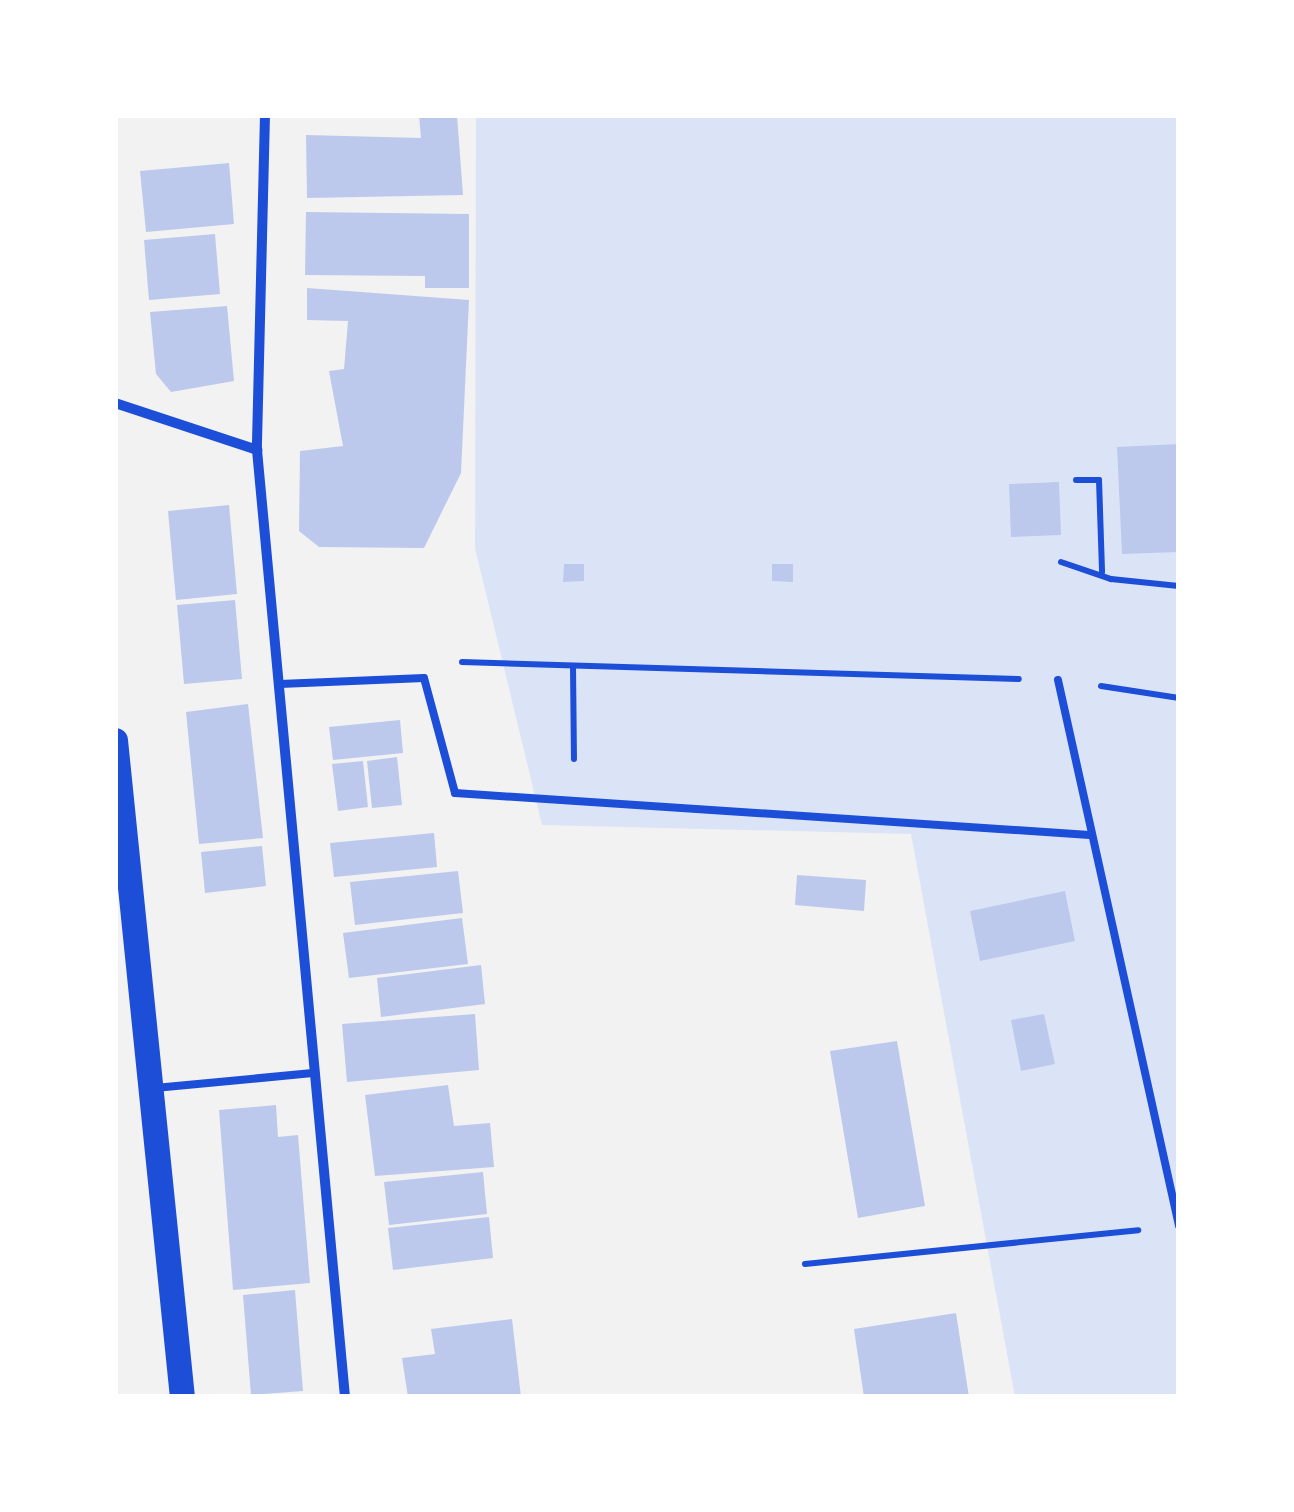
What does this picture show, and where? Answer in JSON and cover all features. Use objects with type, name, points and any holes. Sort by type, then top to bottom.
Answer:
[{"type":"main road","points":[[115,740],[182,1397]]},
{"type":"street","points":[[265,115],[257,450],[345,1397]]},
{"type":"street","points":[[115,403],[257,450]]},
{"type":"lane","points":[[280,684],[424,678],[455,793],[574,806],[1090,835]]},
{"type":"lane","points":[[1058,680],[1179,1226]]},
{"type":"lane","points":[[151,1088],[315,1073]]},
{"type":"path","points":[[1076,480],[1099,480],[1102,572]]},
{"type":"path","points":[[1061,562],[1179,586]]},
{"type":"path","points":[[440,662],[1058,680],[1179,698]]},
{"type":"path","points":[[572,666],[574,806]]},
{"type":"path","points":[[805,1264],[1179,1226]]},
{"type":"shaded area","points":[[476,115],[1179,115],[1179,1397],[1015,1397],[911,834],[542,825],[475,548]]},
{"type":"building","points":[[419,115],[457,115],[463,195],[307,198],[306,135],[421,138]]},
{"type":"building","points":[[229,163],[234,224],[146,232],[140,171]]},
{"type":"building","points":[[306,212],[469,214],[469,288],[425,288],[425,276],[305,275]]},
{"type":"building","points":[[215,234],[220,294],[149,300],[144,240]]},
{"type":"building","points":[[307,288],[469,300],[461,473],[424,548],[319,547],[299,531],[300,451],[343,446],[329,371],[344,369],[348,321],[307,320]]},
{"type":"building","points":[[227,306],[234,381],[171,392],[156,374],[150,312]]},
{"type":"building","points":[[1179,444],[1179,552],[1122,554],[1117,447]]},
{"type":"building","points":[[1059,482],[1061,535],[1011,537],[1009,484]]},
{"type":"building","points":[[229,505],[237,594],[176,600],[168,511]]},
{"type":"building","points":[[564,564],[584,564],[584,581],[563,582]]},
{"type":"building","points":[[772,564],[793,564],[793,582],[772,581]]},
{"type":"building","points":[[235,600],[242,679],[184,684],[177,605]]},
{"type":"building","points":[[248,704],[263,838],[199,844],[186,712]]},
{"type":"building","points":[[400,720],[403,753],[333,760],[329,727]]},
{"type":"building","points":[[397,757],[402,805],[372,808],[367,761]]},
{"type":"building","points":[[363,761],[368,807],[338,811],[332,764]]},
{"type":"building","points":[[434,833],[437,867],[334,877],[330,843]]},
{"type":"building","points":[[262,846],[266,886],[205,893],[201,852]]},
{"type":"building","points":[[458,871],[463,913],[355,925],[350,882]]},
{"type":"building","points":[[797,875],[866,880],[864,911],[795,905]]},
{"type":"building","points":[[1065,891],[1075,941],[980,961],[970,911]]},
{"type":"building","points":[[462,918],[468,964],[349,978],[343,933]]},
{"type":"building","points":[[481,965],[485,1004],[381,1017],[377,978]]},
{"type":"building","points":[[475,1014],[479,1070],[347,1082],[342,1024]]},
{"type":"building","points":[[1044,1014],[1055,1064],[1021,1071],[1011,1020]]},
{"type":"building","points":[[897,1041],[925,1206],[858,1218],[830,1051]]},
{"type":"building","points":[[448,1085],[454,1126],[490,1123],[494,1167],[375,1176],[365,1095]]},
{"type":"building","points":[[276,1105],[278,1137],[298,1135],[310,1283],[233,1290],[219,1110]]},
{"type":"building","points":[[483,1172],[487,1214],[389,1225],[384,1182]]},
{"type":"building","points":[[489,1217],[493,1258],[393,1270],[388,1228]]},
{"type":"building","points":[[295,1290],[303,1391],[251,1395],[243,1295]]},
{"type":"building","points":[[956,1313],[969,1397],[864,1397],[854,1329]]},
{"type":"building","points":[[512,1319],[521,1397],[408,1397],[402,1358],[435,1354],[431,1329]]}]
